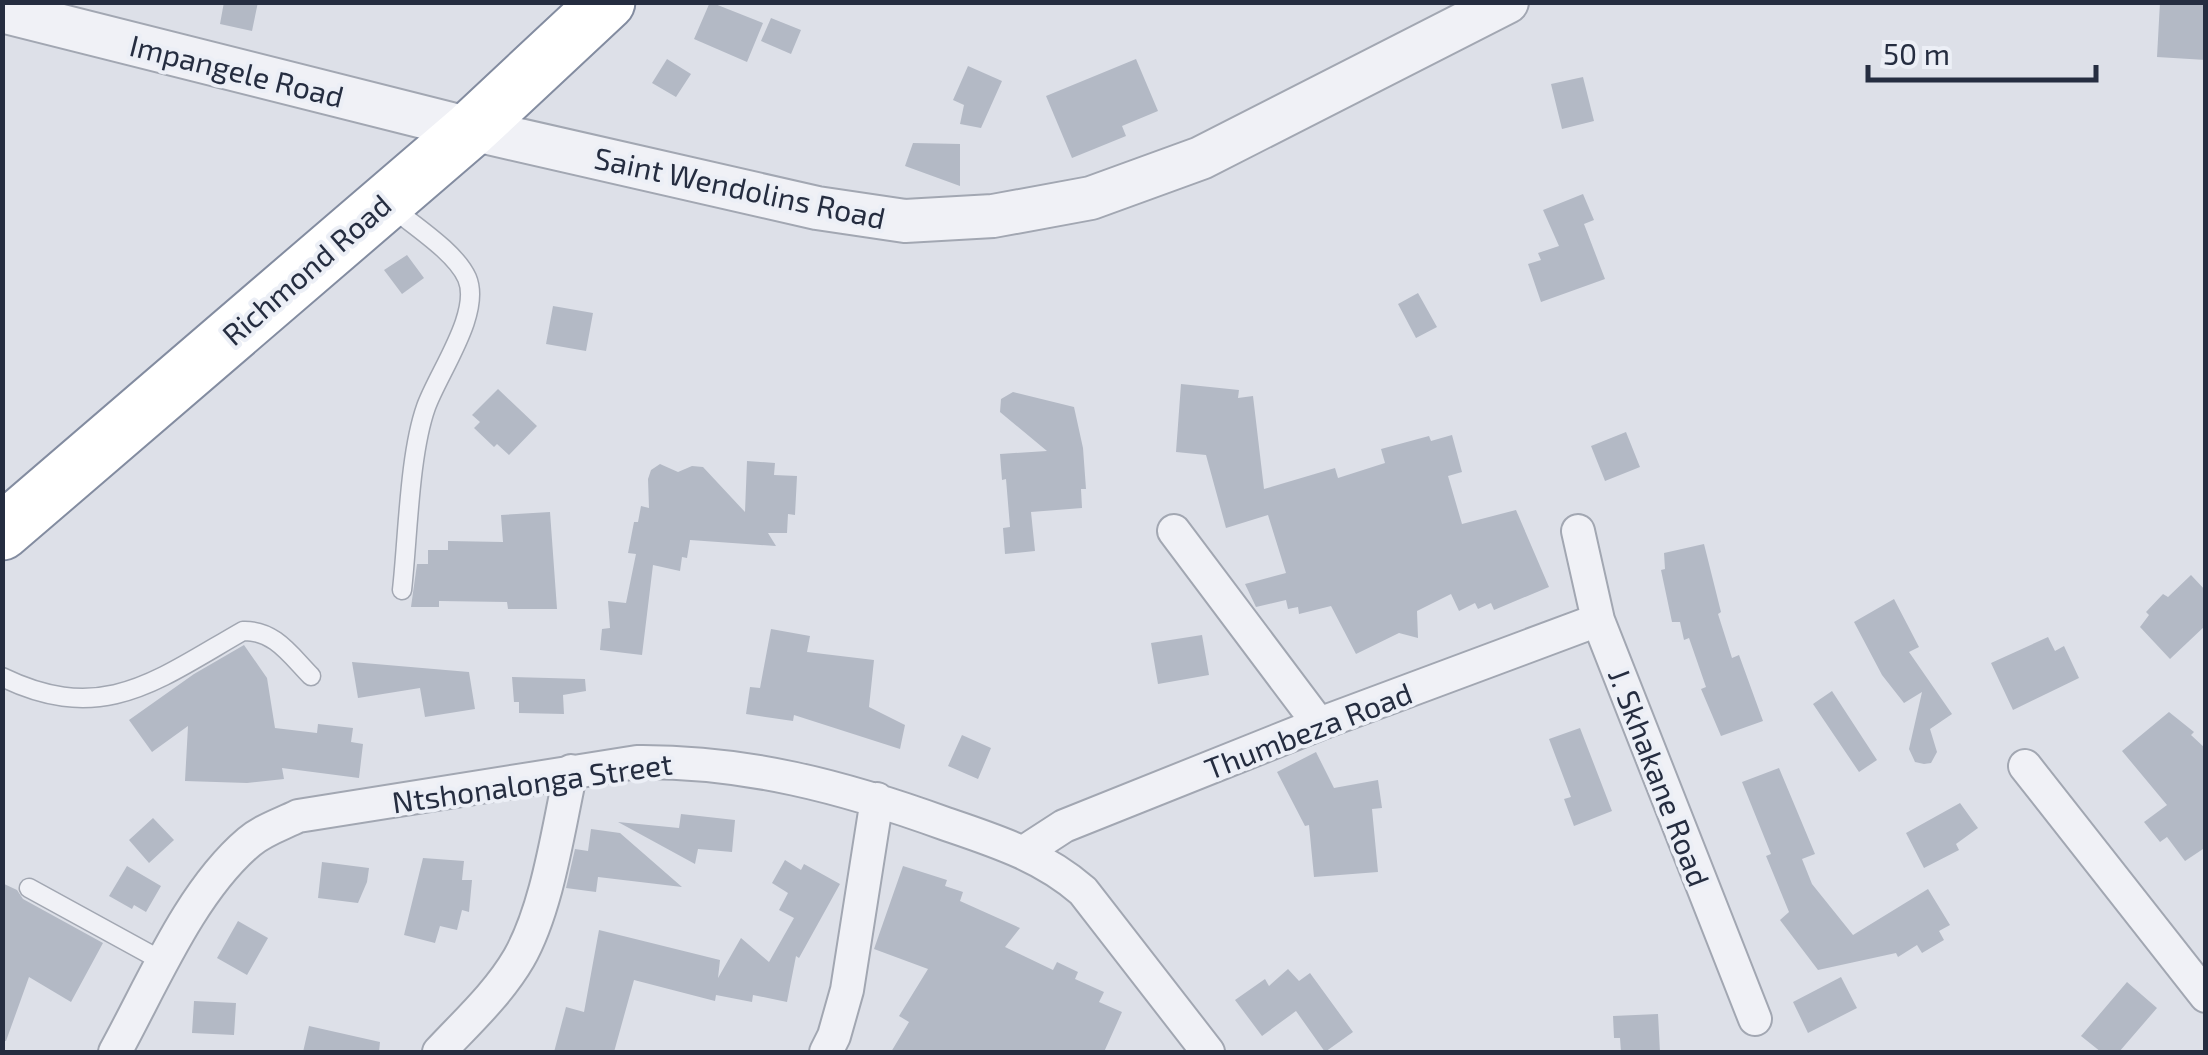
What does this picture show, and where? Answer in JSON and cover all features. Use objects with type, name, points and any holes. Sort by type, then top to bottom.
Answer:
[{"type":"highway","name":"Richmond Road","points":[[2,532],[470,129],[606,2]]},
{"type":"street","name":"Saint Wendolins Road","points":[[470,129],[817,208],[906,221],[993,216],[1091,198],[1201,158],[1506,2]]},
{"type":"street","name":"Impangele Road","points":[[2,11],[470,129]]},
{"type":"street","points":[[1174,531],[1319,724]]},
{"type":"street","name":"J. Skhakane Road","points":[[1578,531],[1598,620],[1755,1019]]},
{"type":"street","name":"Thumbeza Road","points":[[1024,852],[1064,826],[1319,724],[1598,620]]},
{"type":"street","name":"Ntshonalonga Street","points":[[115,1052],[164,962],[220,872],[252,839],[298,816],[637,762],[694,761],[802,778],[878,799],[1024,852],[1058,869],[1083,891],[1208,1052]]},
{"type":"street","points":[[2025,766],[2206,996]]},
{"type":"street","points":[[438,1052],[496,990],[520,956],[536,914],[571,772]]},
{"type":"street","points":[[826,1052],[846,990],[878,799]]},
{"type":"lane","points":[[384,202],[458,262],[468,281],[470,301],[421,424],[402,590]]},
{"type":"lane","points":[[2,677],[57,698],[123,694],[157,680],[244,632],[260,631],[273,638],[311,676]]},
{"type":"lane","points":[[29,888],[164,962]]},
{"type":"building","points":[[224,2],[258,2],[252,31],[220,24]]},
{"type":"building","points":[[710,2],[763,23],[747,62],[694,39]]},
{"type":"building","points":[[2160,2],[2206,2],[2206,60],[2157,57]]},
{"type":"building","points":[[771,18],[801,30],[791,54],[761,41]]},
{"type":"building","points":[[667,59],[691,74],[676,97],[652,83]]},
{"type":"building","points":[[1136,59],[1158,111],[1122,126],[1126,136],[1072,158],[1046,96]]},
{"type":"building","points":[[968,66],[1002,81],[981,128],[960,124],[964,105],[953,100]]},
{"type":"building","points":[[1583,77],[1594,121],[1562,129],[1551,84]]},
{"type":"building","points":[[913,143],[960,144],[960,186],[905,166]]},
{"type":"building","points":[[1583,194],[1594,220],[1584,224],[1605,279],[1541,302],[1528,264],[1541,260],[1538,253],[1559,246],[1543,210]]},
{"type":"building","points":[[407,255],[424,278],[402,294],[384,270]]},
{"type":"building","points":[[1418,293],[1437,327],[1416,338],[1398,304]]},
{"type":"building","points":[[553,306],[593,313],[586,351],[546,344]]},
{"type":"building","points":[[1181,384],[1239,390],[1238,398],[1253,396],[1264,489],[1335,468],[1338,478],[1385,463],[1381,449],[1429,436],[1431,441],[1452,435],[1462,472],[1448,476],[1462,524],[1516,510],[1549,587],[1494,610],[1491,603],[1478,609],[1475,603],[1459,611],[1451,594],[1417,611],[1418,638],[1399,633],[1356,654],[1331,606],[1299,614],[1298,607],[1288,609],[1286,600],[1256,607],[1245,584],[1286,573],[1268,515],[1226,528],[1206,455],[1176,452]]},
{"type":"building","points":[[498,389],[537,426],[509,455],[474,428],[480,422],[472,415]]},
{"type":"building","points":[[1013,392],[1074,407],[1086,489],[1081,489],[1082,508],[1031,512],[1035,551],[1005,554],[1003,528],[1010,527],[1000,454],[1047,451],[1000,412],[1001,399]]},
{"type":"building","points":[[1626,432],[1640,467],[1605,481],[1591,446]]},
{"type":"building","points":[[747,461],[775,463],[774,475],[797,476],[795,515],[788,514],[787,533],[768,533],[776,546],[690,540],[680,571],[653,565],[642,655],[600,650],[602,629],[610,628],[608,601],[626,603],[636,554],[628,553],[641,506],[649,508],[651,470],[660,464],[678,472],[692,466],[703,467],[745,512]]},
{"type":"building","points":[[550,512],[557,609],[508,609],[507,602],[439,601],[439,607],[411,607],[417,564],[428,564],[428,550],[448,550],[448,541],[503,542],[501,515]]},
{"type":"building","points":[[1704,544],[1721,612],[1718,614],[1732,658],[1739,655],[1763,721],[1721,736],[1701,689],[1706,687],[1689,638],[1684,640],[1680,622],[1672,622],[1661,570],[1665,569],[1664,553]]},
{"type":"building","points":[[2191,575],[2206,591],[2206,625],[2170,659],[2140,627],[2149,615],[2146,612],[2163,594],[2168,597]]},
{"type":"building","points":[[1894,599],[1919,647],[1909,652],[1952,714],[1930,729],[1937,752],[1931,763],[1915,762],[1909,749],[1922,692],[1904,703],[1882,675],[1854,622]]},
{"type":"building","points":[[771,629],[810,636],[807,652],[874,660],[869,707],[905,725],[900,749],[794,715],[793,721],[746,714],[750,687],[760,688]]},
{"type":"building","points":[[1202,635],[1209,675],[1158,684],[1151,643]]},
{"type":"building","points":[[2048,637],[2055,651],[2064,646],[2079,678],[2013,710],[1991,663]]},
{"type":"building","points":[[244,645],[267,678],[275,728],[317,733],[318,724],[353,728],[351,742],[363,744],[359,778],[282,768],[284,779],[247,783],[185,781],[188,726],[152,752],[129,720],[194,674]]},
{"type":"building","points":[[352,662],[469,672],[475,709],[425,717],[420,688],[358,698]]},
{"type":"building","points":[[512,677],[585,679],[586,691],[563,695],[564,714],[519,713]]},
{"type":"building","points":[[1832,691],[1877,760],[1859,772],[1813,704]]},
{"type":"building","points":[[2169,712],[2194,732],[2191,735],[2206,749],[2206,847],[2185,861],[2167,837],[2160,842],[2144,822],[2167,805],[2122,751]]},
{"type":"building","points":[[1580,728],[1612,811],[1574,826],[1564,799],[1571,797],[1549,739]]},
{"type":"building","points":[[962,735],[991,748],[978,779],[948,766]]},
{"type":"building","points":[[1316,752],[1334,788],[1378,780],[1382,808],[1372,809],[1378,872],[1314,877],[1309,825],[1305,826],[1277,772]]},
{"type":"building","points":[[1779,768],[1815,854],[1802,859],[1812,884],[1853,935],[1928,889],[1950,925],[1939,931],[1944,940],[1922,953],[1917,945],[1898,957],[1896,953],[1818,970],[1780,920],[1789,912],[1742,782]]},
{"type":"building","points":[[1960,803],[1978,828],[1956,844],[1959,850],[1924,868],[1906,833]]},
{"type":"building","points":[[681,814],[735,820],[732,852],[698,849],[695,864],[618,822],[679,828]]},
{"type":"building","points":[[153,818],[174,840],[149,863],[129,840]]},
{"type":"building","points":[[591,829],[620,833],[682,887],[598,877],[596,892],[566,888],[575,849],[588,851]]},
{"type":"building","points":[[423,858],[464,861],[462,880],[472,880],[469,912],[462,910],[457,930],[440,926],[435,943],[404,935]]},
{"type":"building","points":[[785,860],[801,870],[804,864],[840,884],[799,958],[796,956],[787,1002],[753,995],[752,1002],[716,995],[715,1001],[634,980],[614,1052],[554,1052],[566,1007],[584,1012],[599,930],[720,960],[718,978],[741,938],[769,962],[794,918],[779,910],[788,893],[772,883]]},
{"type":"building","points":[[322,862],[369,868],[358,903],[318,898]]},
{"type":"building","points":[[127,866],[161,886],[146,912],[109,896]]},
{"type":"building","points":[[903,866],[947,880],[945,886],[963,892],[960,901],[1020,928],[1005,947],[1053,970],[1057,962],[1078,972],[1075,979],[1104,992],[1099,1002],[1122,1012],[1104,1052],[891,1052],[909,1022],[899,1016],[928,969],[874,949]]},
{"type":"building","points":[[2,883],[17,890],[23,899],[103,943],[71,1002],[29,977],[6,1041],[2,1041]]},
{"type":"building","points":[[238,921],[268,938],[247,975],[217,958]]},
{"type":"building","points":[[1288,969],[1299,981],[1310,973],[1353,1032],[1325,1052],[1296,1011],[1262,1036],[1235,1000],[1265,979],[1269,986]]},
{"type":"building","points":[[1841,977],[1857,1008],[1808,1033],[1793,1002]]},
{"type":"building","points":[[2127,982],[2157,1008],[2119,1052],[2101,1052],[2081,1036]]},
{"type":"building","points":[[194,1001],[236,1003],[234,1035],[192,1033]]},
{"type":"building","points":[[1658,1014],[1660,1052],[1621,1052],[1620,1038],[1614,1038],[1613,1016]]},
{"type":"building","points":[[309,1026],[380,1042],[379,1052],[303,1052]]}]
